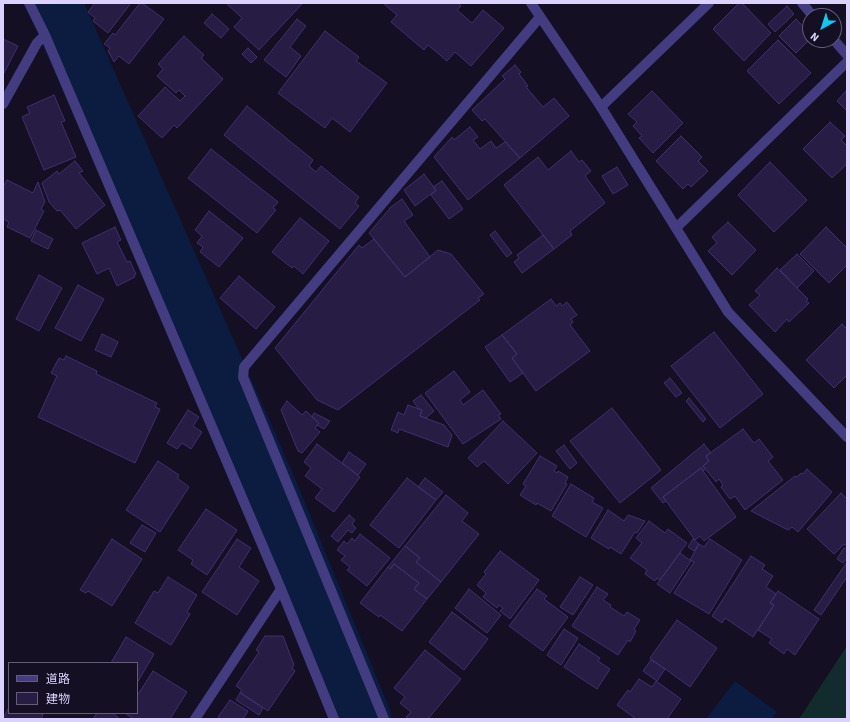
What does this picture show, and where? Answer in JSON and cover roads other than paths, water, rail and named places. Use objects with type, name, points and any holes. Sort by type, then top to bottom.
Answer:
[{"type":"street","points":[[29,3],[45,35],[281,589],[334,719]]},
{"type":"street","points":[[531,3],[601,107],[728,312],[847,437]]},
{"type":"street","points":[[601,107],[710,3]]},
{"type":"street","points":[[384,719],[242,377],[244,367],[540,17]]},
{"type":"street","points":[[3,104],[37,43],[45,35]]},
{"type":"street","points":[[676,228],[847,62]]},
{"type":"street","points":[[195,719],[281,589]]},
{"type":"water","points":[[735,681],[777,712],[772,719],[706,719]]},
{"type":"waterway","points":[[54,3],[268,485],[364,719]]}]
